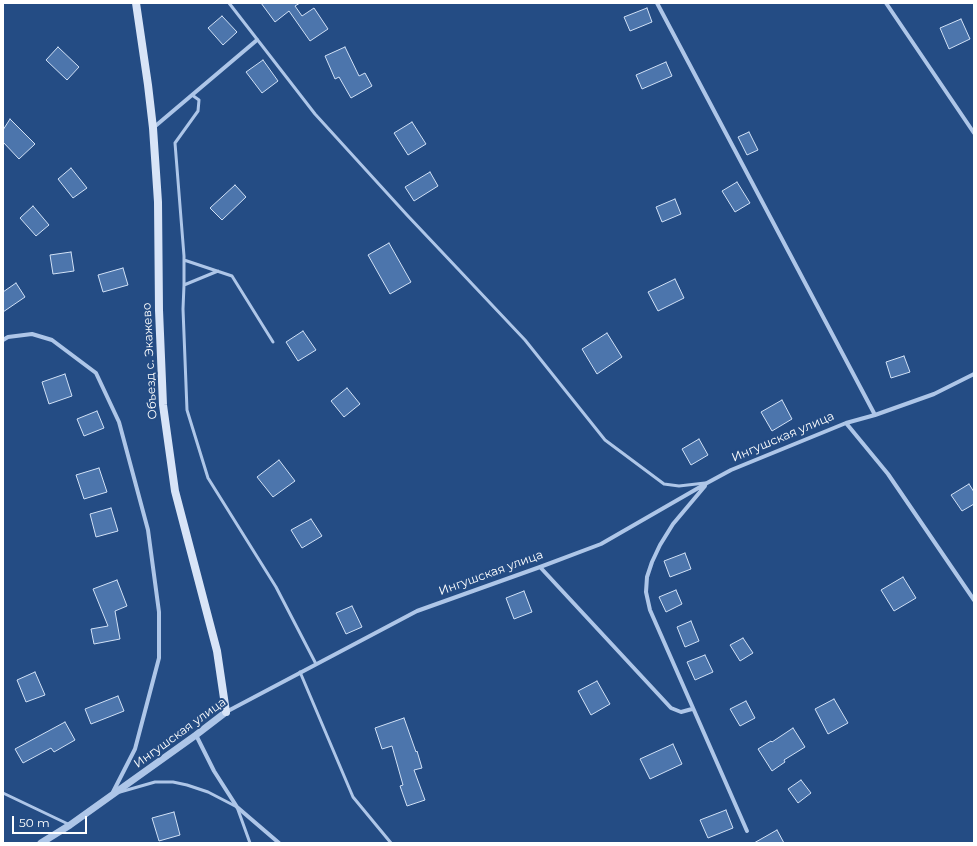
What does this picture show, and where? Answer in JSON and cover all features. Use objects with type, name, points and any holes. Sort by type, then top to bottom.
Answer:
[{"type":"main road","name":"Объезд с. Экажево","points":[[136,3],[153,128],[158,202],[159,310],[163,405],[175,491],[218,651],[226,712]]},
{"type":"street","points":[[656,3],[875,415]]},
{"type":"street","points":[[886,3],[974,133]]},
{"type":"street","points":[[153,128],[257,40]]},
{"type":"street","points":[[3,340],[8,337],[32,334],[52,340],[96,373],[119,422],[148,530],[159,612],[159,658],[135,749],[112,794]]},
{"type":"street","name":"Ингушская улица","points":[[41,843],[70,825],[226,712],[417,611],[601,544],[731,470],[846,423],[875,415],[934,394],[974,374]]},
{"type":"street","points":[[846,423],[888,474],[974,600]]},
{"type":"street","points":[[707,483],[673,524],[660,545],[647,577],[646,592],[650,610],[692,709],[747,831]]},
{"type":"street","points":[[540,567],[671,708],[681,712],[692,709]]},
{"type":"street","points":[[196,735],[214,771],[237,807],[279,843]]},
{"type":"lane","points":[[229,3],[315,114],[525,340],[605,440],[664,484],[679,486],[707,483]]},
{"type":"lane","points":[[192,95],[199,100],[198,111],[175,142],[184,260],[183,309],[187,410],[208,478],[276,587],[316,664]]},
{"type":"lane","points":[[184,260],[232,276],[273,342]]},
{"type":"lane","points":[[184,286],[218,271]]},
{"type":"lane","points":[[300,672],[353,797],[391,843]]},
{"type":"lane","points":[[112,794],[155,782],[173,782],[188,785],[208,792],[237,807],[250,843]]},
{"type":"lane","points":[[3,793],[70,825]]},
{"type":"building","points":[[261,3],[300,3],[295,6],[302,16],[314,8],[328,29],[310,41],[289,11],[275,22]]},
{"type":"building","points":[[647,8],[652,22],[630,31],[624,17]]},
{"type":"building","points":[[222,16],[237,32],[223,45],[208,28]]},
{"type":"building","points":[[961,19],[970,39],[949,49],[940,28]]},
{"type":"building","points":[[58,47],[79,67],[67,80],[46,60]]},
{"type":"building","points":[[345,47],[359,76],[365,73],[372,86],[351,98],[339,77],[335,79],[325,56]]},
{"type":"building","points":[[263,60],[278,81],[262,93],[246,72]]},
{"type":"building","points":[[666,62],[672,76],[642,89],[636,75]]},
{"type":"building","points":[[10,119],[35,144],[19,159],[3,142],[3,130]]},
{"type":"building","points":[[412,122],[426,144],[408,155],[394,133]]},
{"type":"building","points":[[749,132],[758,150],[747,155],[738,137]]},
{"type":"building","points":[[71,168],[87,188],[73,198],[58,179]]},
{"type":"building","points":[[430,172],[438,186],[414,201],[405,187]]},
{"type":"building","points":[[737,182],[750,203],[735,212],[722,191]]},
{"type":"building","points":[[235,185],[246,197],[222,220],[210,208]]},
{"type":"building","points":[[675,199],[681,214],[662,222],[656,207]]},
{"type":"building","points":[[33,206],[49,225],[36,236],[20,218]]},
{"type":"building","points":[[389,243],[411,282],[390,294],[368,255]]},
{"type":"building","points":[[71,252],[74,271],[53,274],[50,255]]},
{"type":"building","points":[[123,268],[128,285],[103,292],[98,275]]},
{"type":"building","points":[[675,279],[684,298],[658,311],[648,292]]},
{"type":"building","points":[[16,283],[25,297],[3,312],[3,292]]},
{"type":"building","points":[[303,331],[316,350],[298,361],[286,342]]},
{"type":"building","points":[[607,333],[622,357],[597,374],[582,349]]},
{"type":"building","points":[[904,356],[910,372],[891,378],[886,362]]},
{"type":"building","points":[[65,374],[72,396],[49,404],[42,382]]},
{"type":"building","points":[[347,388],[360,404],[344,417],[331,401]]},
{"type":"building","points":[[782,400],[792,419],[772,431],[761,412]]},
{"type":"building","points":[[97,411],[104,428],[84,436],[77,419]]},
{"type":"building","points":[[699,439],[708,455],[691,465],[682,449]]},
{"type":"building","points":[[279,460],[295,481],[273,497],[257,477]]},
{"type":"building","points":[[99,468],[107,492],[84,499],[76,475]]},
{"type":"building","points":[[969,484],[974,492],[974,504],[962,511],[951,495]]},
{"type":"building","points":[[111,508],[118,531],[96,537],[90,514]]},
{"type":"building","points":[[311,519],[322,536],[302,548],[291,530]]},
{"type":"building","points":[[685,553],[691,569],[670,577],[664,561]]},
{"type":"building","points":[[903,577],[916,598],[894,611],[881,590]]},
{"type":"building","points":[[117,580],[127,606],[115,611],[120,639],[94,644],[91,629],[108,626],[93,589]]},
{"type":"building","points":[[676,590],[682,604],[666,612],[659,597]]},
{"type":"building","points":[[524,591],[532,612],[514,619],[506,598]]},
{"type":"building","points":[[352,606],[362,627],[346,634],[336,613]]},
{"type":"building","points":[[691,621],[699,641],[685,647],[677,627]]},
{"type":"building","points":[[743,638],[753,653],[740,661],[730,645]]},
{"type":"building","points":[[705,655],[713,672],[695,680],[687,662]]},
{"type":"building","points":[[35,672],[45,695],[26,702],[17,680]]},
{"type":"building","points":[[597,681],[610,704],[591,715],[578,691]]},
{"type":"building","points":[[118,696],[124,711],[91,724],[85,709]]},
{"type":"building","points":[[834,699],[848,723],[828,734],[815,709]]},
{"type":"building","points":[[746,701],[755,718],[740,726],[730,709]]},
{"type":"building","points":[[404,718],[422,768],[414,770],[425,800],[407,806],[400,786],[403,785],[392,746],[382,749],[375,728]]},
{"type":"building","points":[[65,722],[75,740],[54,752],[51,748],[23,763],[15,749]]},
{"type":"building","points":[[793,728],[805,747],[784,760],[785,762],[772,771],[758,749],[771,741],[772,742]]},
{"type":"building","points":[[673,744],[682,764],[650,779],[640,759]]},
{"type":"building","points":[[801,780],[811,793],[798,803],[788,789]]},
{"type":"building","points":[[726,810],[733,828],[708,838],[700,820]]},
{"type":"building","points":[[174,812],[180,835],[159,841],[152,818]]},
{"type":"building","points":[[777,830],[784,843],[754,843]]}]
